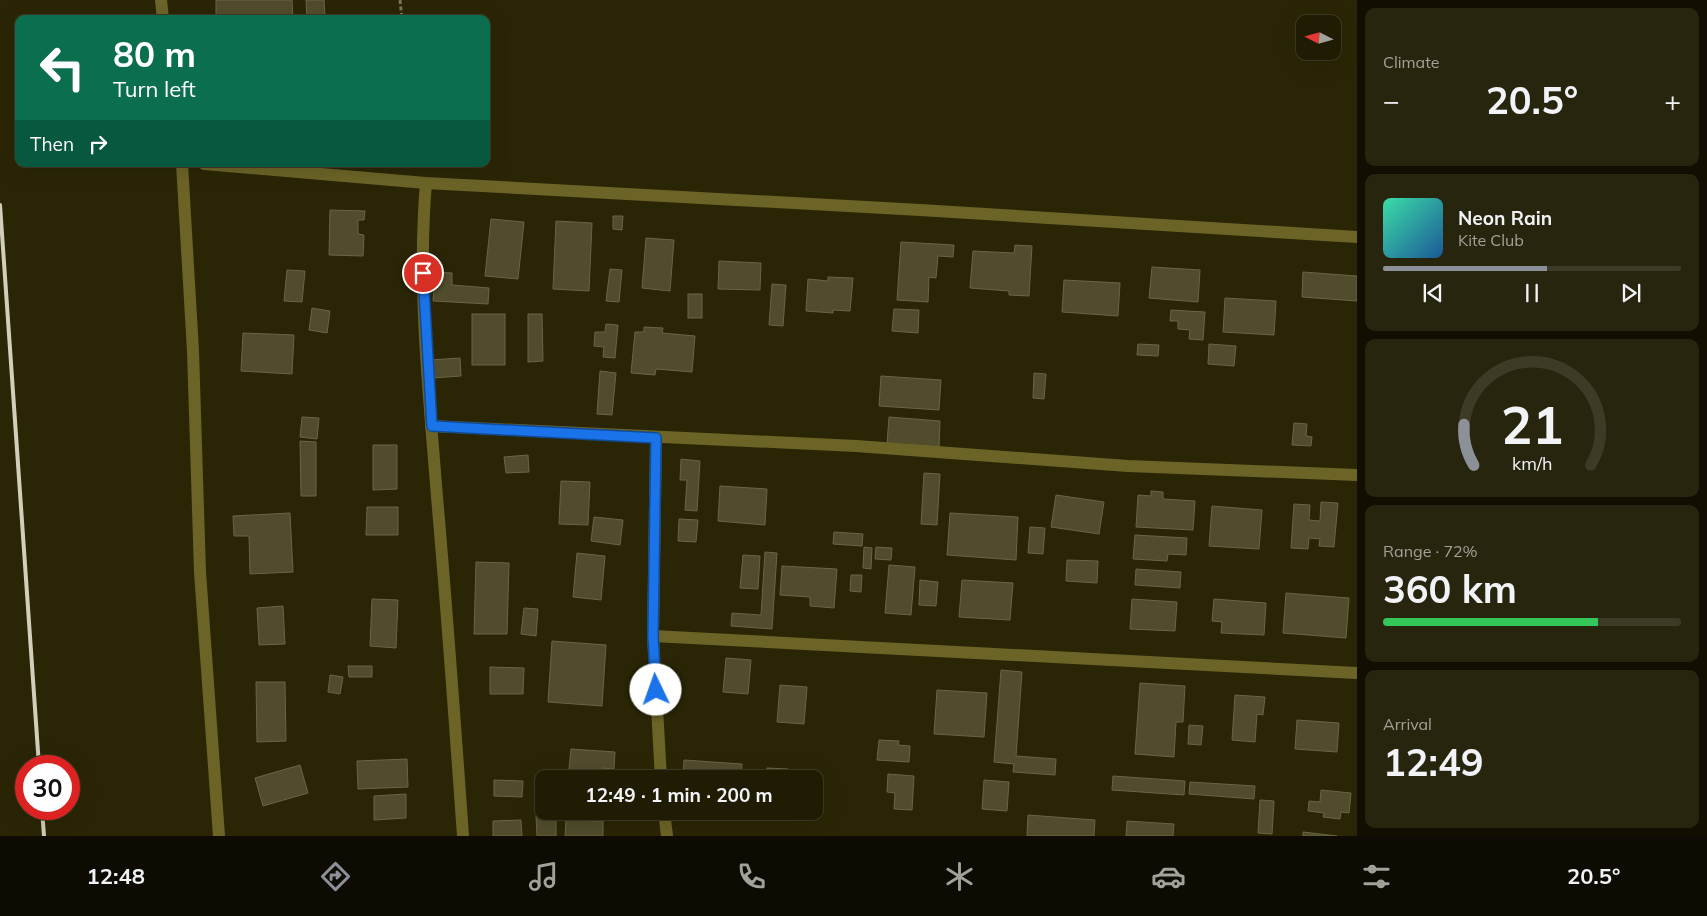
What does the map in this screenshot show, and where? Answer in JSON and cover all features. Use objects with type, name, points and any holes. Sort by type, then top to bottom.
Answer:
[{"type":"street","points":[[161,0],[163,15]]},
{"type":"street","points":[[182,167],[193,351],[200,572],[219,836]]},
{"type":"street","points":[[237,167],[426,184],[920,210],[1357,237]]},
{"type":"street","points":[[426,184],[423,216],[423,283],[463,836]]},
{"type":"street","points":[[432,426],[856,446],[1128,466],[1357,475]]},
{"type":"street","points":[[656,438],[653,636],[660,770]]},
{"type":"street","points":[[653,636],[1357,673]]},
{"type":"street","points":[[665,820],[667,836]]},
{"type":"path","points":[[400,0],[402,15]]},
{"type":"building","points":[[216,0],[292,0],[293,15],[216,15]]},
{"type":"building","points":[[306,0],[324,0],[325,15],[307,15]]},
{"type":"building","points":[[330,210],[365,211],[364,220],[358,220],[358,234],[364,235],[363,256],[329,255]]},
{"type":"building","points":[[613,216],[623,216],[622,230],[613,229]]},
{"type":"building","points":[[491,219],[524,222],[518,279],[485,276]]},
{"type":"building","points":[[556,221],[592,223],[589,291],[553,289]]},
{"type":"building","points":[[646,238],[674,240],[670,291],[642,288]]},
{"type":"building","points":[[901,242],[954,245],[953,257],[938,256],[936,278],[929,277],[928,302],[897,300]]},
{"type":"building","points":[[1015,245],[1032,246],[1029,296],[1009,295],[1009,291],[970,288],[973,251],[1014,253]]},
{"type":"building","points":[[719,261],[761,263],[760,290],[718,289]]},
{"type":"building","points":[[1152,267],[1200,270],[1198,302],[1149,298]]},
{"type":"building","points":[[610,269],[622,270],[619,302],[606,301]]},
{"type":"building","points":[[287,270],[305,271],[302,302],[284,301]]},
{"type":"building","points":[[435,272],[452,273],[452,285],[489,288],[488,304],[433,301]]},
{"type":"building","points":[[1303,272],[1357,276],[1357,301],[1302,297]]},
{"type":"building","points":[[828,277],[853,278],[850,311],[833,310],[833,313],[806,311],[808,279],[828,281]]},
{"type":"building","points":[[1064,280],[1120,283],[1118,316],[1062,312]]},
{"type":"building","points":[[772,284],[786,285],[783,326],[769,325]]},
{"type":"building","points":[[688,294],[702,294],[702,318],[688,318]]},
{"type":"building","points":[[1225,298],[1276,301],[1274,335],[1223,332]]},
{"type":"building","points":[[312,308],[330,311],[327,333],[309,330]]},
{"type":"building","points":[[894,309],[919,310],[918,333],[892,331]]},
{"type":"building","points":[[1171,310],[1205,312],[1203,340],[1189,339],[1190,330],[1178,329],[1178,321],[1170,321]]},
{"type":"building","points":[[472,314],[505,314],[505,365],[472,365]]},
{"type":"building","points":[[528,314],[542,314],[543,361],[528,362]]},
{"type":"building","points":[[606,324],[618,325],[615,358],[603,357],[604,347],[594,346],[595,332],[605,332]]},
{"type":"building","points":[[644,327],[663,328],[662,333],[695,336],[692,372],[656,369],[655,375],[631,373],[635,332],[644,332]]},
{"type":"building","points":[[243,333],[294,335],[292,374],[241,371]]},
{"type":"building","points":[[1138,344],[1159,345],[1158,356],[1137,355]]},
{"type":"building","points":[[1209,344],[1236,346],[1234,366],[1208,364]]},
{"type":"building","points":[[460,358],[461,376],[432,378],[431,360]]},
{"type":"building","points":[[600,371],[616,373],[612,415],[597,414]]},
{"type":"building","points":[[1034,373],[1046,374],[1044,399],[1033,398]]},
{"type":"building","points":[[881,376],[941,380],[939,410],[879,406]]},
{"type":"building","points":[[302,417],[319,418],[317,439],[300,437]]},
{"type":"building","points":[[889,417],[940,421],[939,447],[887,444]]},
{"type":"building","points":[[1294,423],[1307,424],[1306,436],[1312,437],[1311,446],[1292,445]]},
{"type":"building","points":[[300,441],[316,442],[316,496],[301,496]]},
{"type":"building","points":[[373,445],[397,445],[397,489],[373,490]]},
{"type":"building","points":[[528,455],[529,472],[506,473],[504,457]]},
{"type":"building","points":[[681,459],[700,461],[697,511],[685,510],[687,480],[680,480]]},
{"type":"building","points":[[924,473],[940,474],[937,525],[921,524]]},
{"type":"building","points":[[561,481],[590,482],[588,525],[559,524]]},
{"type":"building","points":[[720,486],[767,489],[765,525],[718,521]]},
{"type":"building","points":[[1151,491],[1163,492],[1163,499],[1195,501],[1193,530],[1136,527],[1138,495],[1151,496]]},
{"type":"building","points":[[1056,495],[1104,502],[1099,534],[1051,527]]},
{"type":"building","points":[[1321,502],[1338,503],[1334,547],[1319,546],[1320,539],[1309,538],[1308,549],[1291,548],[1294,504],[1310,505],[1309,520],[1320,521]]},
{"type":"building","points":[[1212,506],[1262,510],[1259,549],[1209,546]]},
{"type":"building","points":[[367,507],[398,507],[398,535],[366,535]]},
{"type":"building","points":[[290,513],[293,572],[250,574],[249,536],[234,536],[233,516]]},
{"type":"building","points":[[950,513],[1018,517],[1016,560],[947,555]]},
{"type":"building","points":[[594,517],[623,520],[620,545],[591,541]]},
{"type":"building","points":[[679,519],[698,520],[696,542],[678,541]]},
{"type":"building","points":[[1030,527],[1045,528],[1043,554],[1028,553]]},
{"type":"building","points":[[834,532],[863,534],[862,546],[833,544]]},
{"type":"building","points":[[1135,535],[1187,538],[1186,555],[1168,554],[1167,561],[1133,559]]},
{"type":"building","points":[[864,547],[872,548],[871,569],[863,568]]},
{"type":"building","points":[[876,547],[892,548],[891,560],[875,559]]},
{"type":"building","points":[[765,552],[777,553],[772,629],[731,626],[732,613],[761,615]]},
{"type":"building","points":[[577,553],[605,556],[601,600],[573,597]]},
{"type":"building","points":[[743,555],[760,556],[758,589],[740,588]]},
{"type":"building","points":[[1067,560],[1098,561],[1097,583],[1066,581]]},
{"type":"building","points":[[476,562],[509,563],[507,634],[474,634]]},
{"type":"building","points":[[889,565],[915,567],[911,615],[885,613]]},
{"type":"building","points":[[782,566],[837,569],[834,608],[810,606],[810,597],[780,595]]},
{"type":"building","points":[[1136,569],[1181,572],[1180,588],[1135,585]]},
{"type":"building","points":[[851,575],[862,575],[861,592],[850,591]]},
{"type":"building","points":[[920,580],[938,582],[936,606],[919,605]]},
{"type":"building","points":[[962,580],[1013,583],[1010,620],[959,617]]},
{"type":"building","points":[[1286,593],[1349,598],[1346,638],[1283,633]]},
{"type":"building","points":[[372,599],[398,600],[396,648],[370,646]]},
{"type":"building","points":[[1132,599],[1177,602],[1175,631],[1130,629]]},
{"type":"building","points":[[1214,599],[1266,603],[1264,635],[1221,633],[1222,622],[1212,621]]},
{"type":"building","points":[[283,606],[285,644],[259,645],[257,608]]},
{"type":"building","points":[[524,608],[538,609],[536,636],[521,634]]},
{"type":"building","points":[[552,641],[606,645],[602,706],[548,702]]},
{"type":"building","points":[[726,658],[751,660],[748,694],[723,692]]},
{"type":"building","points":[[348,666],[372,666],[372,677],[349,677]]},
{"type":"building","points":[[490,667],[524,668],[523,694],[490,694]]},
{"type":"building","points":[[1001,670],[1022,672],[1016,756],[1056,759],[1055,775],[1013,772],[1014,764],[994,762]]},
{"type":"building","points":[[330,675],[343,677],[340,694],[328,692]]},
{"type":"building","points":[[256,682],[285,682],[286,741],[257,742]]},
{"type":"building","points":[[1140,683],[1185,686],[1183,722],[1176,722],[1174,757],[1135,754]]},
{"type":"building","points":[[780,685],[807,687],[804,724],[777,722]]},
{"type":"building","points":[[937,690],[987,693],[984,737],[934,734]]},
{"type":"building","points":[[1235,695],[1265,697],[1263,715],[1257,714],[1255,742],[1232,740]]},
{"type":"building","points":[[1297,720],[1339,723],[1337,752],[1295,749]]},
{"type":"building","points":[[1189,725],[1203,726],[1201,745],[1188,744]]},
{"type":"building","points":[[879,740],[899,741],[898,745],[910,746],[909,762],[877,760]]},
{"type":"building","points":[[571,749],[615,752],[614,769],[569,770]]},
{"type":"building","points":[[407,759],[408,787],[358,789],[357,761]]},
{"type":"building","points":[[684,760],[742,764],[742,770],[683,770]]},
{"type":"building","points":[[300,765],[308,793],[263,806],[255,778]]},
{"type":"building","points":[[767,768],[788,769],[788,770],[767,770]]},
{"type":"building","points":[[888,774],[914,776],[912,810],[894,809],[895,793],[887,792]]},
{"type":"building","points":[[1113,776],[1185,781],[1184,795],[1112,790]]},
{"type":"building","points":[[494,780],[523,781],[522,797],[494,796]]},
{"type":"building","points":[[984,780],[1009,782],[1007,811],[982,809]]},
{"type":"building","points":[[1190,782],[1255,786],[1254,799],[1189,794]]},
{"type":"building","points":[[1321,790],[1351,793],[1349,813],[1341,812],[1340,819],[1323,817],[1324,813],[1308,811],[1309,801],[1320,802]]},
{"type":"building","points":[[406,794],[406,818],[374,820],[374,796]]},
{"type":"building","points":[[1260,800],[1274,801],[1272,834],[1258,833]]},
{"type":"building","points":[[1028,815],[1095,820],[1094,836],[1027,836]]},
{"type":"building","points":[[521,820],[522,836],[493,836],[493,821]]},
{"type":"building","points":[[536,820],[556,820],[556,836],[537,836]]},
{"type":"building","points":[[566,820],[603,821],[603,836],[565,836]]},
{"type":"building","points":[[1127,821],[1174,824],[1173,836],[1126,836]]},
{"type":"building","points":[[1303,832],[1337,836],[1303,836]]},
{"type":"railway","points":[[0,205],[38,755]]},
{"type":"railway","points":[[43,820],[44,836]]},
{"type":"route","points":[[423,273],[432,426],[656,438],[653,636],[656,690]]}]
